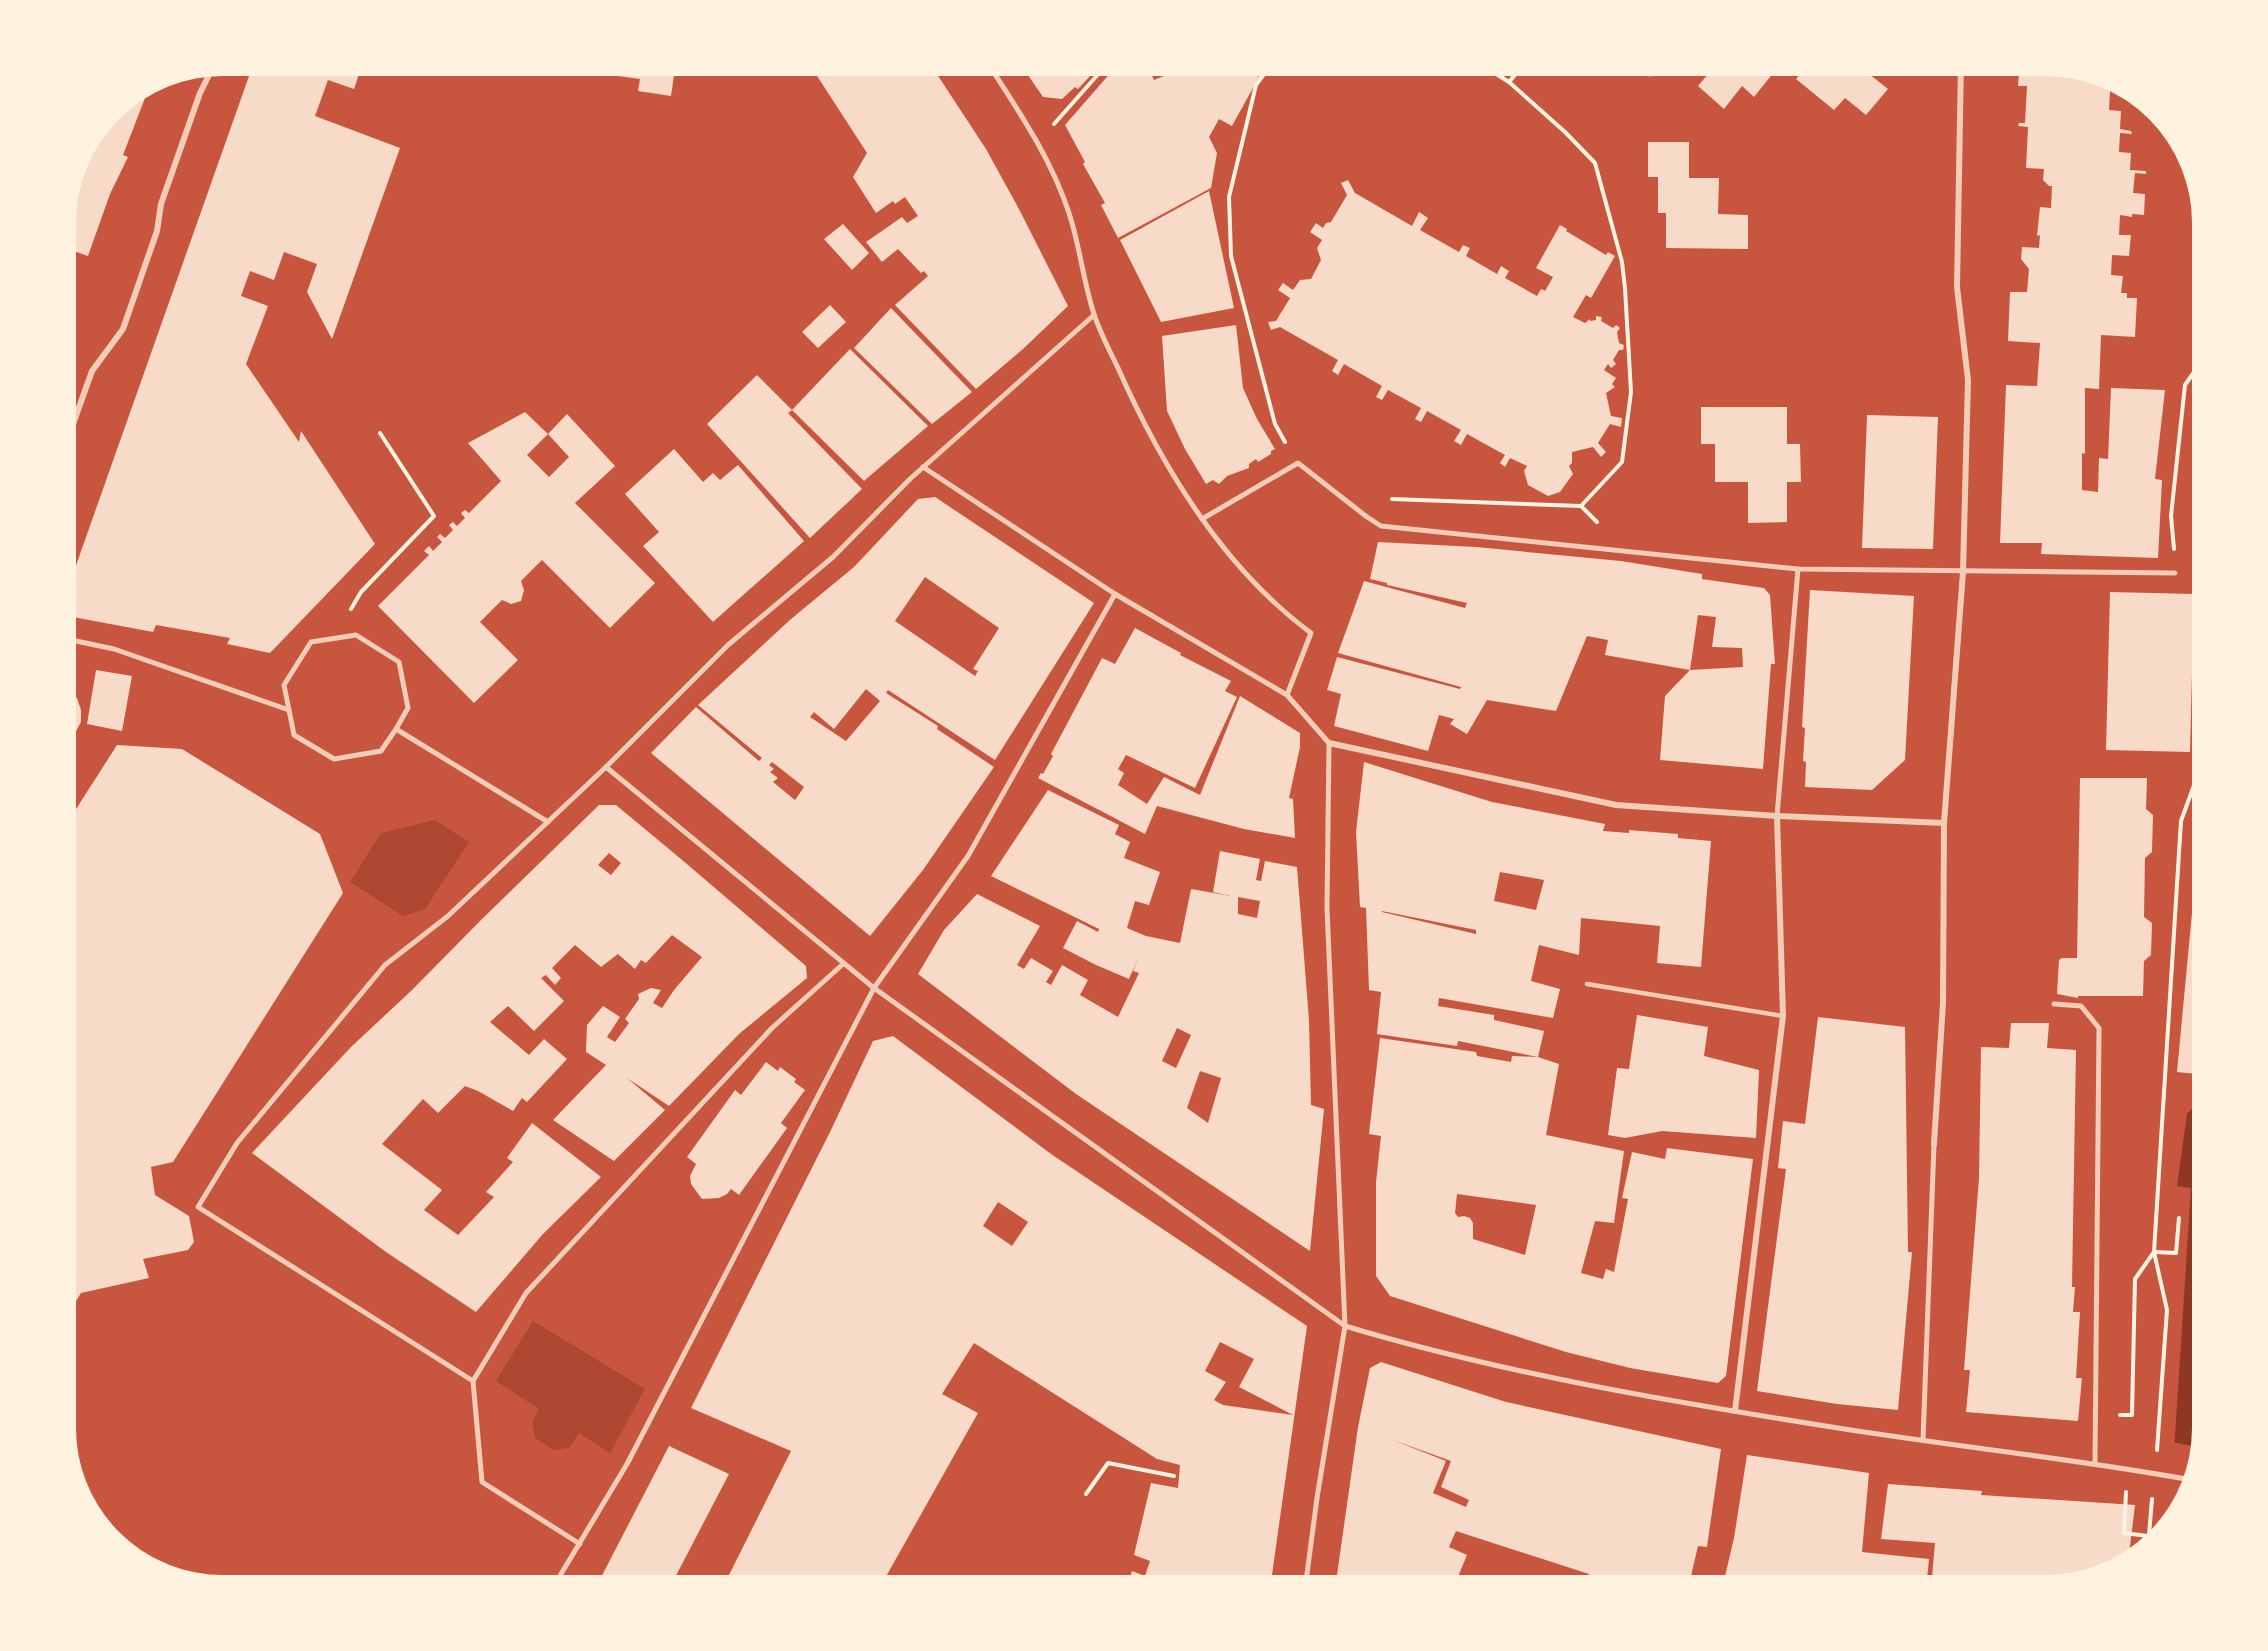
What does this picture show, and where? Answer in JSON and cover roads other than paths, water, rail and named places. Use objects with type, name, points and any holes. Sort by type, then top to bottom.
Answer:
[{"type":"street","points":[[994,72],[1039,142],[1069,213],[1094,315],[1140,418],[1202,519],[1257,587],[1284,614],[1311,633],[1287,695]]},
{"type":"street","points":[[1923,1440],[1934,1144],[1943,1003],[1944,823],[1963,572],[1968,380],[1957,287],[1961,72]]},
{"type":"street","points":[[72,427],[92,371],[123,329],[157,231],[161,204],[200,93],[210,73]]},
{"type":"street","points":[[473,1381],[198,1207],[237,1143],[385,965],[448,916],[606,767],[728,645],[833,557],[923,466],[1094,315]]},
{"type":"street","points":[[1202,519],[1298,463],[1367,518],[1381,526],[1798,569],[2175,573]]},
{"type":"street","points":[[923,466],[1115,594],[1287,695],[1329,743],[1616,805],[1777,816],[1944,823]]},
{"type":"street","points":[[1735,1410],[1783,1016],[1777,816],[1798,569]]},
{"type":"street","points":[[559,1579],[627,1464],[874,988],[968,856],[1115,594]]},
{"type":"street","points":[[356,635],[399,662],[408,708],[381,751],[334,759],[294,735],[289,710],[284,685],[311,642],[356,635]]},
{"type":"street","points":[[72,640],[114,649],[289,710]]},
{"type":"street","points":[[396,729],[548,822]]},
{"type":"street","points":[[1306,1579],[1345,1326],[1327,908],[1329,743]]},
{"type":"street","points":[[606,767],[874,988],[1345,1326],[1415,1347],[1594,1385],[1923,1440],[2127,1468],[2187,1479]]},
{"type":"street","points":[[580,1544],[482,1482],[473,1381],[526,1293],[772,1028],[843,964]]},
{"type":"street","points":[[2054,1004],[2081,1006],[2098,1028],[2095,1464]]},
{"type":"lane","points":[[1587,984],[1783,1016]]}]
